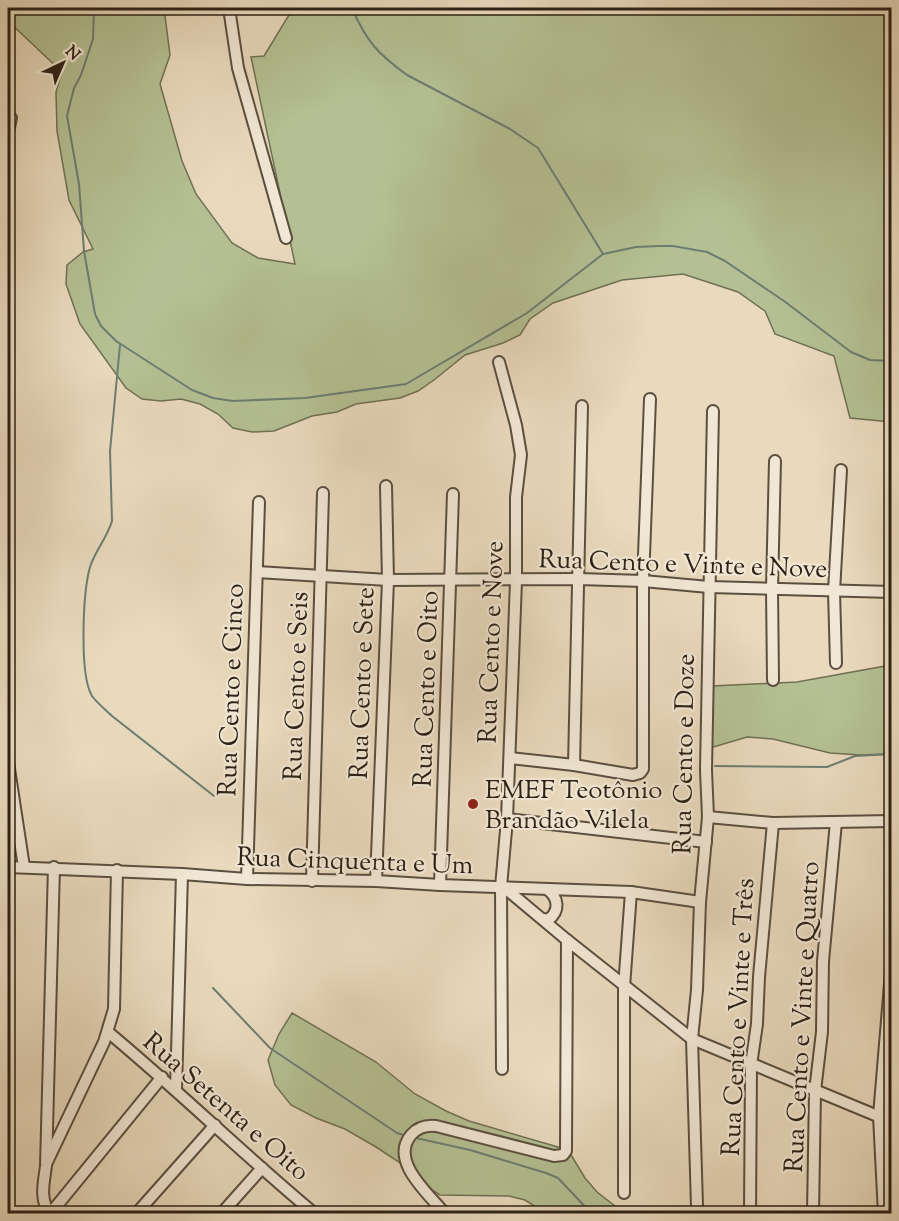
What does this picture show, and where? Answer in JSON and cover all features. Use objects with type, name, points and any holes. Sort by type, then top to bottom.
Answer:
[{"type":"street","points":[[229,8],[238,68],[286,238]]},
{"type":"street","points":[[8,132],[11,118]]},
{"type":"street","name":"Rua Cento e Nove","points":[[499,362],[516,425],[521,455],[516,497],[516,581],[503,888],[501,1069]]},
{"type":"street","points":[[510,758],[574,765],[633,775],[640,773],[643,766],[643,581],[650,399]]},
{"type":"street","points":[[574,765],[582,406]]},
{"type":"street","name":"Rua Cento e Doze","points":[[697,1206],[692,1039],[697,990],[700,902],[708,818],[706,770],[713,411]]},
{"type":"street","points":[[773,680],[772,589],[775,460]]},
{"type":"street","points":[[836,663],[834,591],[841,470]]},
{"type":"street","name":"Rua Cento e Sete","points":[[376,881],[388,580],[386,486]]},
{"type":"street","name":"Rua Cento e Seis","points":[[312,880],[323,493]]},
{"type":"street","name":"Rua Cento e Oito","points":[[440,885],[453,494]]},
{"type":"street","name":"Rua Cento e Cinco","points":[[247,879],[259,502]]},
{"type":"street","name":"Rua Cento e Vinte e Nove","points":[[257,573],[388,580],[579,579],[643,581],[709,587],[891,592]]},
{"type":"street","points":[[8,762],[24,867]]},
{"type":"street","points":[[708,818],[772,823],[891,820]]},
{"type":"street","points":[[507,819],[706,842]]},
{"type":"street","name":"Rua Cento e Vinte e Quatro","points":[[813,1214],[815,1091],[822,1032],[824,961],[836,822]]},
{"type":"street","name":"Rua Cento e Vinte e Três","points":[[750,1214],[751,1065],[757,1024],[772,823]]},
{"type":"street","name":"Rua Cinquenta e Um","points":[[8,867],[117,870],[247,879],[376,881],[631,892],[700,902]]},
{"type":"street","points":[[54,867],[46,1166],[43,1189],[44,1202],[50,1214],[162,1077]]},
{"type":"street","points":[[46,1166],[108,1032],[114,1009],[117,870]]},
{"type":"street","points":[[176,1089],[182,874]]},
{"type":"street","points":[[503,888],[624,987],[692,1039],[891,1122]]},
{"type":"street","points":[[543,919],[548,920],[552,917],[557,907],[555,897],[547,889]]},
{"type":"street","points":[[624,1193],[624,987],[631,892]]},
{"type":"street","points":[[445,1214],[411,1174],[404,1161],[406,1143],[411,1134],[420,1128],[428,1125],[436,1126],[554,1156],[563,1155],[567,1148],[567,940]]},
{"type":"street","points":[[884,1214],[879,1116],[891,960]]},
{"type":"street","name":"Rua Setenta e Oito","points":[[108,1032],[176,1089],[310,1212]]},
{"type":"street","points":[[136,1214],[215,1125]]},
{"type":"street","points":[[221,1214],[262,1168]]},
{"type":"green space","points":[[8,8],[164,8],[170,55],[160,84],[182,161],[196,194],[232,243],[258,258],[295,264],[251,57],[264,56],[289,15],[290,8],[891,8],[891,422],[850,418],[834,356],[775,334],[765,311],[738,292],[683,274],[622,280],[553,303],[530,319],[520,335],[465,355],[418,391],[400,398],[356,404],[337,412],[312,416],[274,431],[252,432],[233,428],[218,414],[200,404],[181,399],[161,401],[142,399],[126,388],[80,324],[66,284],[67,265],[83,252],[93,249],[69,200],[57,131],[56,92],[62,72],[8,21]]},
{"type":"green space","points":[[891,665],[891,754],[830,753],[773,739],[747,737],[710,748],[712,686],[797,682]]},
{"type":"green space","points":[[292,1013],[376,1062],[415,1094],[446,1111],[469,1121],[568,1150],[585,1178],[597,1192],[624,1213],[545,1213],[525,1200],[509,1196],[440,1195],[423,1184],[408,1168],[376,1147],[345,1129],[291,1105],[275,1085],[268,1060],[279,1034]]},
{"type":"waterway","points":[[94,8],[93,39],[81,75],[74,88],[67,116],[79,184],[84,251],[95,314],[101,326],[116,341],[192,390],[213,398],[233,401],[305,398],[406,384],[527,313],[603,254],[636,247],[659,246],[707,252],[725,261],[784,301],[851,352],[870,360],[892,361]]},
{"type":"waterway","points":[[352,8],[362,29],[374,46],[407,75],[510,129],[538,148],[603,254]]},
{"type":"waterway","points":[[120,345],[110,451],[112,521],[90,567],[86,595],[84,652],[88,685],[94,699],[112,716],[214,796]]},
{"type":"waterway","points":[[715,766],[827,767],[855,756],[892,754]]},
{"type":"waterway","points":[[213,988],[270,1048],[397,1133],[407,1136]]},
{"type":"waterway","points":[[416,1138],[470,1150],[558,1178],[592,1214]]},
{"type":"place","name":"EMEF Teotônio Brandão Vilela","points":[[473,804]]}]
